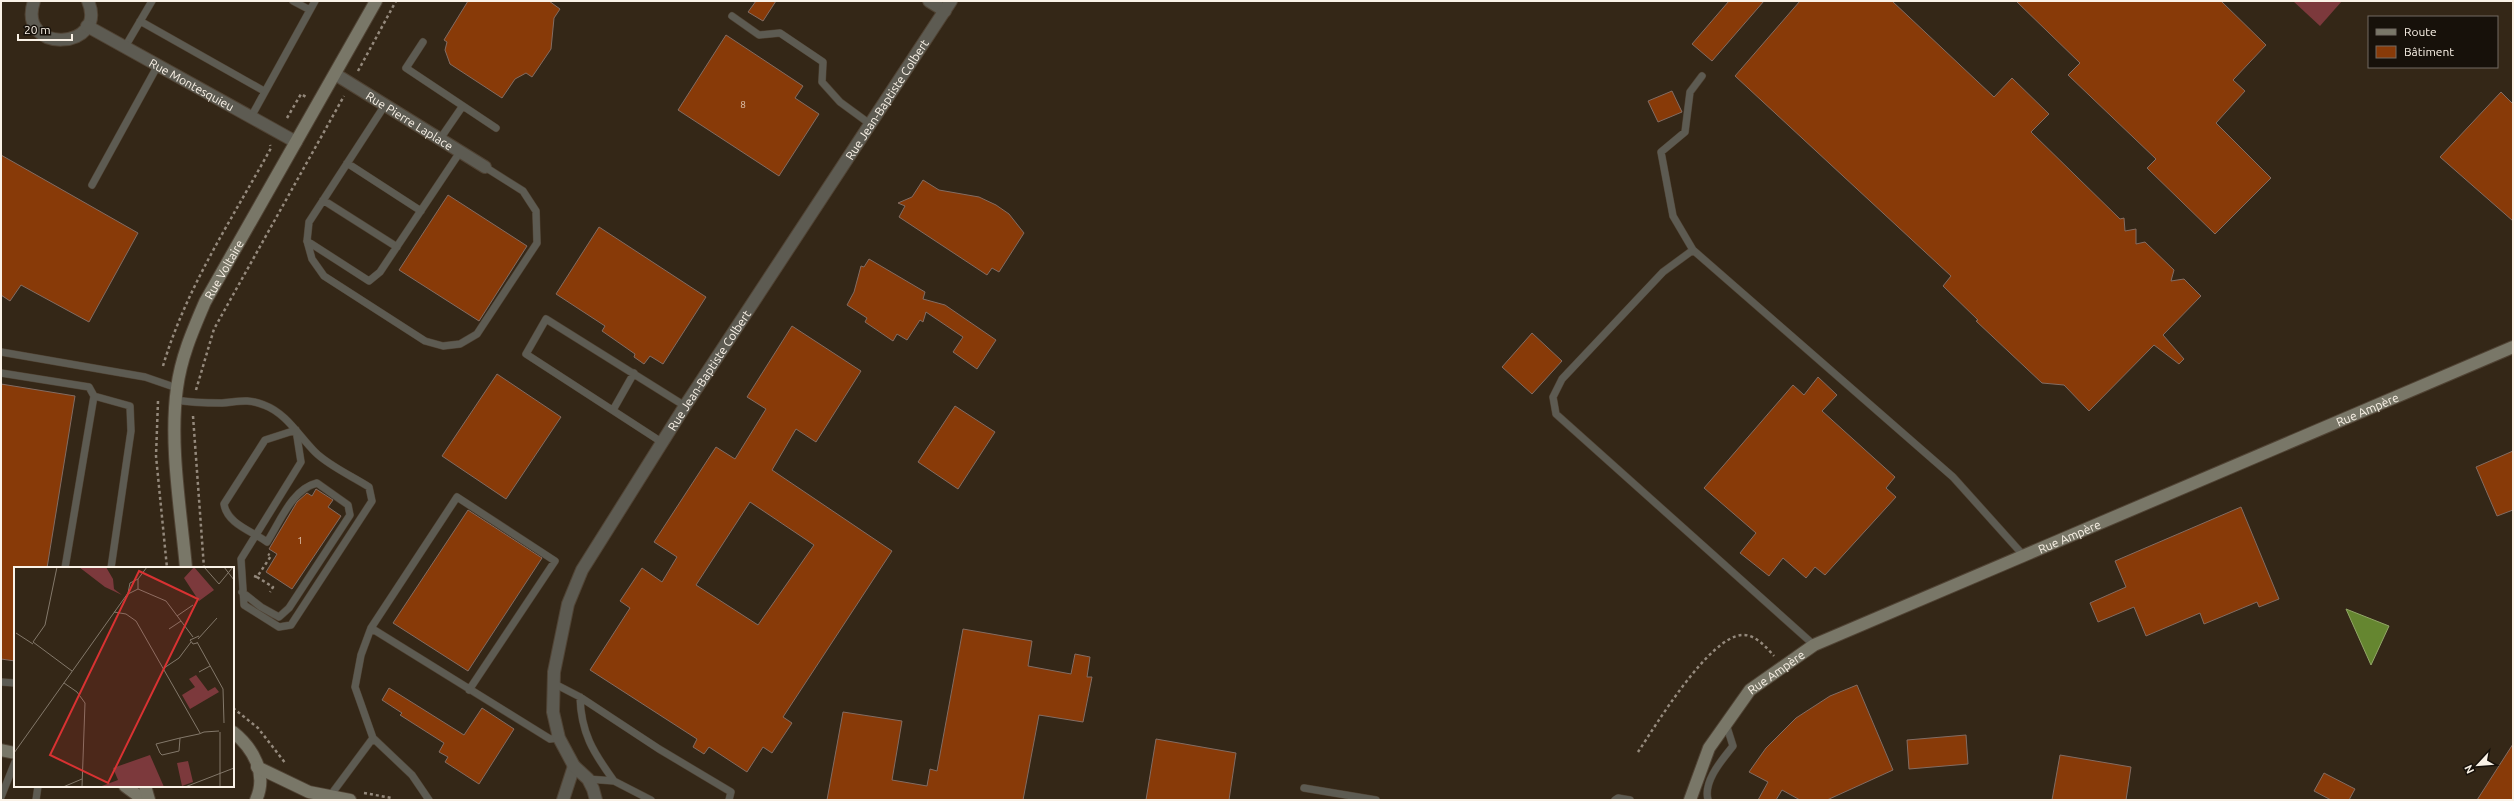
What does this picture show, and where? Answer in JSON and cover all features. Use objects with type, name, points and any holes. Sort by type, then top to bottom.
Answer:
[{"type":"street","points":[[34,1],[32,16],[35,25],[47,38],[56,41],[70,40],[82,33],[87,26],[90,16],[88,1]]},
{"type":"street","name":"Rue Voltaire","points":[[186,567],[174,428],[176,394],[187,342],[205,302],[376,1]]},
{"type":"street","points":[[929,1],[948,6]]},
{"type":"street","name":"Rue Jean-Baptiste Colbert","points":[[596,800],[594,789],[588,779],[574,766],[559,738],[553,712],[553,683],[568,604],[582,570],[685,406],[948,6]]},
{"type":"street","name":"Rue Montesquieu","points":[[87,26],[296,142]]},
{"type":"street","name":"Rue Pierre Laplace","points":[[335,74],[485,167]]},
{"type":"street","name":"Rue Ampère","points":[[1691,800],[1708,748],[1750,690],[1814,645],[2513,347]]},
{"type":"street","points":[[234,733],[248,746],[258,767],[260,777],[256,800]]},
{"type":"street","points":[[1,750],[14,753]]},
{"type":"street","points":[[564,800],[574,766]]},
{"type":"street","points":[[258,767],[310,792],[330,796],[354,796]]},
{"type":"street","points":[[126,787],[144,800]]},
{"type":"street","points":[[145,787],[149,800]]},
{"type":"lane","points":[[125,47],[152,1]]},
{"type":"lane","points":[[293,1],[310,10]]},
{"type":"lane","points":[[251,117],[315,1]]},
{"type":"lane","points":[[732,16],[759,35],[780,33],[823,62],[822,82],[840,102],[870,124]]},
{"type":"lane","points":[[140,21],[264,91]]},
{"type":"lane","points":[[423,42],[406,68],[462,107],[496,128]]},
{"type":"lane","points":[[92,185],[158,65]]},
{"type":"lane","points":[[1702,76],[1690,92],[1685,132],[1661,152],[1673,216],[1693,250],[1953,477],[2024,556]]},
{"type":"lane","points":[[385,105],[309,222],[307,241],[312,259],[324,276],[425,341],[443,346],[460,344],[478,334],[537,243],[536,211],[523,191],[485,167]]},
{"type":"lane","points":[[440,139],[462,107]]},
{"type":"lane","points":[[307,241],[369,281],[380,272],[460,152]]},
{"type":"lane","points":[[347,163],[420,211]]},
{"type":"lane","points":[[323,200],[397,247]]},
{"type":"lane","points":[[1693,250],[1662,272],[1562,379],[1553,397],[1556,414],[1814,645]]},
{"type":"lane","points":[[663,443],[526,354],[546,319],[685,406]]},
{"type":"lane","points":[[1,352],[145,377],[195,403],[224,402],[239,399],[264,405],[278,413],[296,430],[316,453],[369,487],[372,501],[291,625],[279,627],[256,614],[244,605],[242,592],[242,559],[301,462],[296,430]]},
{"type":"lane","points":[[1,373],[89,387],[94,396],[65,567]]},
{"type":"lane","points":[[612,410],[634,373]]},
{"type":"lane","points":[[94,396],[130,406],[131,431],[111,567]]},
{"type":"lane","points":[[242,592],[261,607],[279,617],[289,608],[350,516],[348,505],[316,484],[308,486],[298,493],[267,542],[231,519],[225,512],[224,504],[265,440],[296,430]]},
{"type":"lane","points":[[429,800],[412,775],[373,738],[356,687],[361,655],[371,628],[457,497],[554,561],[468,690]]},
{"type":"lane","points":[[371,628],[468,690],[550,739],[559,738]]},
{"type":"lane","points":[[1,682],[14,683]]},
{"type":"lane","points":[[553,683],[580,697],[659,749],[731,792],[729,800]]},
{"type":"lane","points":[[580,697],[581,716],[593,752],[614,781]]},
{"type":"lane","points":[[1708,800],[1706,793],[1714,772],[1733,746],[1726,724]]},
{"type":"lane","points":[[330,796],[373,738]]},
{"type":"lane","points":[[1,797],[14,764]]},
{"type":"lane","points":[[588,779],[614,781],[651,800]]},
{"type":"lane","points":[[36,800],[38,787]]},
{"type":"lane","points":[[1304,788],[1376,800]]},
{"type":"lane","points":[[1615,800],[1618,798],[1630,800]]},
{"type":"path","points":[[355,76],[396,1]]},
{"type":"path","points":[[288,118],[301,94],[308,98]]},
{"type":"path","points":[[196,391],[214,329],[345,94]]},
{"type":"path","points":[[162,366],[173,332],[188,298],[272,148],[269,142]]},
{"type":"path","points":[[158,401],[156,456],[167,567]]},
{"type":"path","points":[[194,416],[204,567]]},
{"type":"path","points":[[256,577],[271,556],[266,553]]},
{"type":"path","points":[[250,575],[273,587],[270,592]]},
{"type":"path","points":[[1638,752],[1689,677],[1728,638],[1743,635],[1760,641],[1784,666]]},
{"type":"path","points":[[234,709],[258,728],[289,768]]},
{"type":"path","points":[[354,796],[392,798]]},
{"type":"shaded area","points":[[2293,1],[2342,1],[2320,26]]},
{"type":"shaded area","points":[[2346,609],[2389,626],[2371,665]]},
{"type":"building","points":[[468,1],[549,1],[560,9],[554,18],[551,49],[532,77],[526,73],[515,79],[502,98],[450,64],[445,50],[447,42],[444,40]]},
{"type":"building","points":[[756,1],[776,1],[763,21],[748,12]]},
{"type":"building","points":[[1729,1],[1764,1],[1712,61],[1692,44]]},
{"type":"building","points":[[1800,1],[1892,1],[1994,97],[2012,78],[2049,114],[2031,132],[2120,219],[2124,218],[2125,231],[2136,229],[2136,244],[2145,242],[2174,270],[2171,281],[2184,279],[2201,296],[2163,335],[2184,359],[2179,364],[2154,345],[2089,411],[2064,385],[2042,383],[1976,321],[1978,320],[1943,286],[1951,276],[1735,76]]},
{"type":"building","points":[[2016,1],[2221,1],[2266,45],[2233,80],[2245,91],[2216,123],[2271,178],[2215,234],[2147,168],[2156,159],[2068,75],[2080,63]]},
{"type":"building","points":[[726,35],[803,86],[795,98],[819,114],[779,176],[678,110]]},
{"type":"building","points":[[1672,91],[1682,112],[1658,122],[1648,101]]},
{"type":"building","points":[[2501,92],[2513,104],[2513,221],[2440,157]]},
{"type":"building","points":[[1,155],[138,233],[89,322],[21,285],[10,301],[1,295]]},
{"type":"building","points":[[923,180],[939,190],[979,197],[996,205],[1009,214],[1024,233],[999,272],[992,268],[987,275],[899,217],[905,206],[898,203],[912,197]]},
{"type":"building","points":[[448,195],[527,246],[479,321],[399,270]]},
{"type":"building","points":[[599,227],[706,297],[663,364],[650,356],[644,364],[634,357],[635,354],[602,331],[605,326],[556,294]]},
{"type":"building","points":[[869,259],[925,292],[923,299],[945,305],[996,340],[977,369],[953,352],[963,337],[926,312],[923,322],[920,320],[907,340],[897,334],[893,341],[865,322],[867,318],[847,305],[854,292],[861,266],[864,267]]},
{"type":"building","points":[[792,326],[861,371],[816,442],[796,429],[772,470],[892,551],[783,717],[792,723],[772,753],[763,747],[747,772],[709,747],[704,754],[693,747],[697,739],[590,670],[630,608],[620,601],[642,568],[662,582],[677,557],[654,542],[716,447],[735,459],[766,409],[747,397]],"holes":[[[750,502],[814,545],[758,625],[696,585]]]},
{"type":"building","points":[[1532,333],[1562,361],[1532,394],[1502,367]]},
{"type":"building","points":[[497,374],[561,417],[506,499],[442,456]]},
{"type":"building","points":[[1818,377],[1837,395],[1822,411],[1895,477],[1886,488],[1896,497],[1825,575],[1815,567],[1806,578],[1783,558],[1769,576],[1740,553],[1756,533],[1704,488],[1793,385],[1804,395]]},
{"type":"building","points":[[1,384],[75,396],[47,567],[14,567],[14,661],[1,659]]},
{"type":"building","points":[[955,406],[995,432],[958,489],[918,462]]},
{"type":"building","points":[[2513,451],[2513,510],[2497,516],[2476,467]]},
{"type":"building","points":[[316,489],[333,500],[328,507],[341,516],[292,589],[266,572],[277,554],[269,549],[297,502],[307,493],[312,496]]},
{"type":"building","points":[[2241,507],[2279,599],[2259,607],[2257,602],[2204,624],[2200,613],[2146,636],[2134,607],[2098,622],[2090,603],[2126,587],[2115,561]]},
{"type":"building","points":[[468,510],[542,558],[468,671],[393,623]]},
{"type":"building","points":[[963,629],[1032,641],[1028,666],[1071,674],[1075,654],[1090,657],[1087,677],[1092,677],[1083,722],[1039,715],[1023,800],[827,800],[843,712],[902,721],[892,780],[927,786],[930,769],[937,771]]},
{"type":"building","points":[[1857,685],[1893,770],[1827,800],[1800,800],[1782,790],[1776,800],[1758,800],[1768,782],[1749,772],[1766,748],[1796,718],[1830,696]]},
{"type":"building","points":[[389,688],[464,735],[482,708],[514,729],[479,784],[445,762],[448,757],[439,752],[444,743],[400,715],[402,713],[382,700]]},
{"type":"building","points":[[1966,735],[1968,764],[1909,769],[1907,740]]},
{"type":"building","points":[[1156,739],[1236,753],[1229,800],[1146,800]]},
{"type":"building","points":[[2513,744],[2513,800],[2477,800]]},
{"type":"building","points":[[2060,755],[2131,767],[2126,800],[2052,800]]},
{"type":"building","points":[[2324,773],[2355,789],[2349,800],[2331,800],[2314,791]]}]
